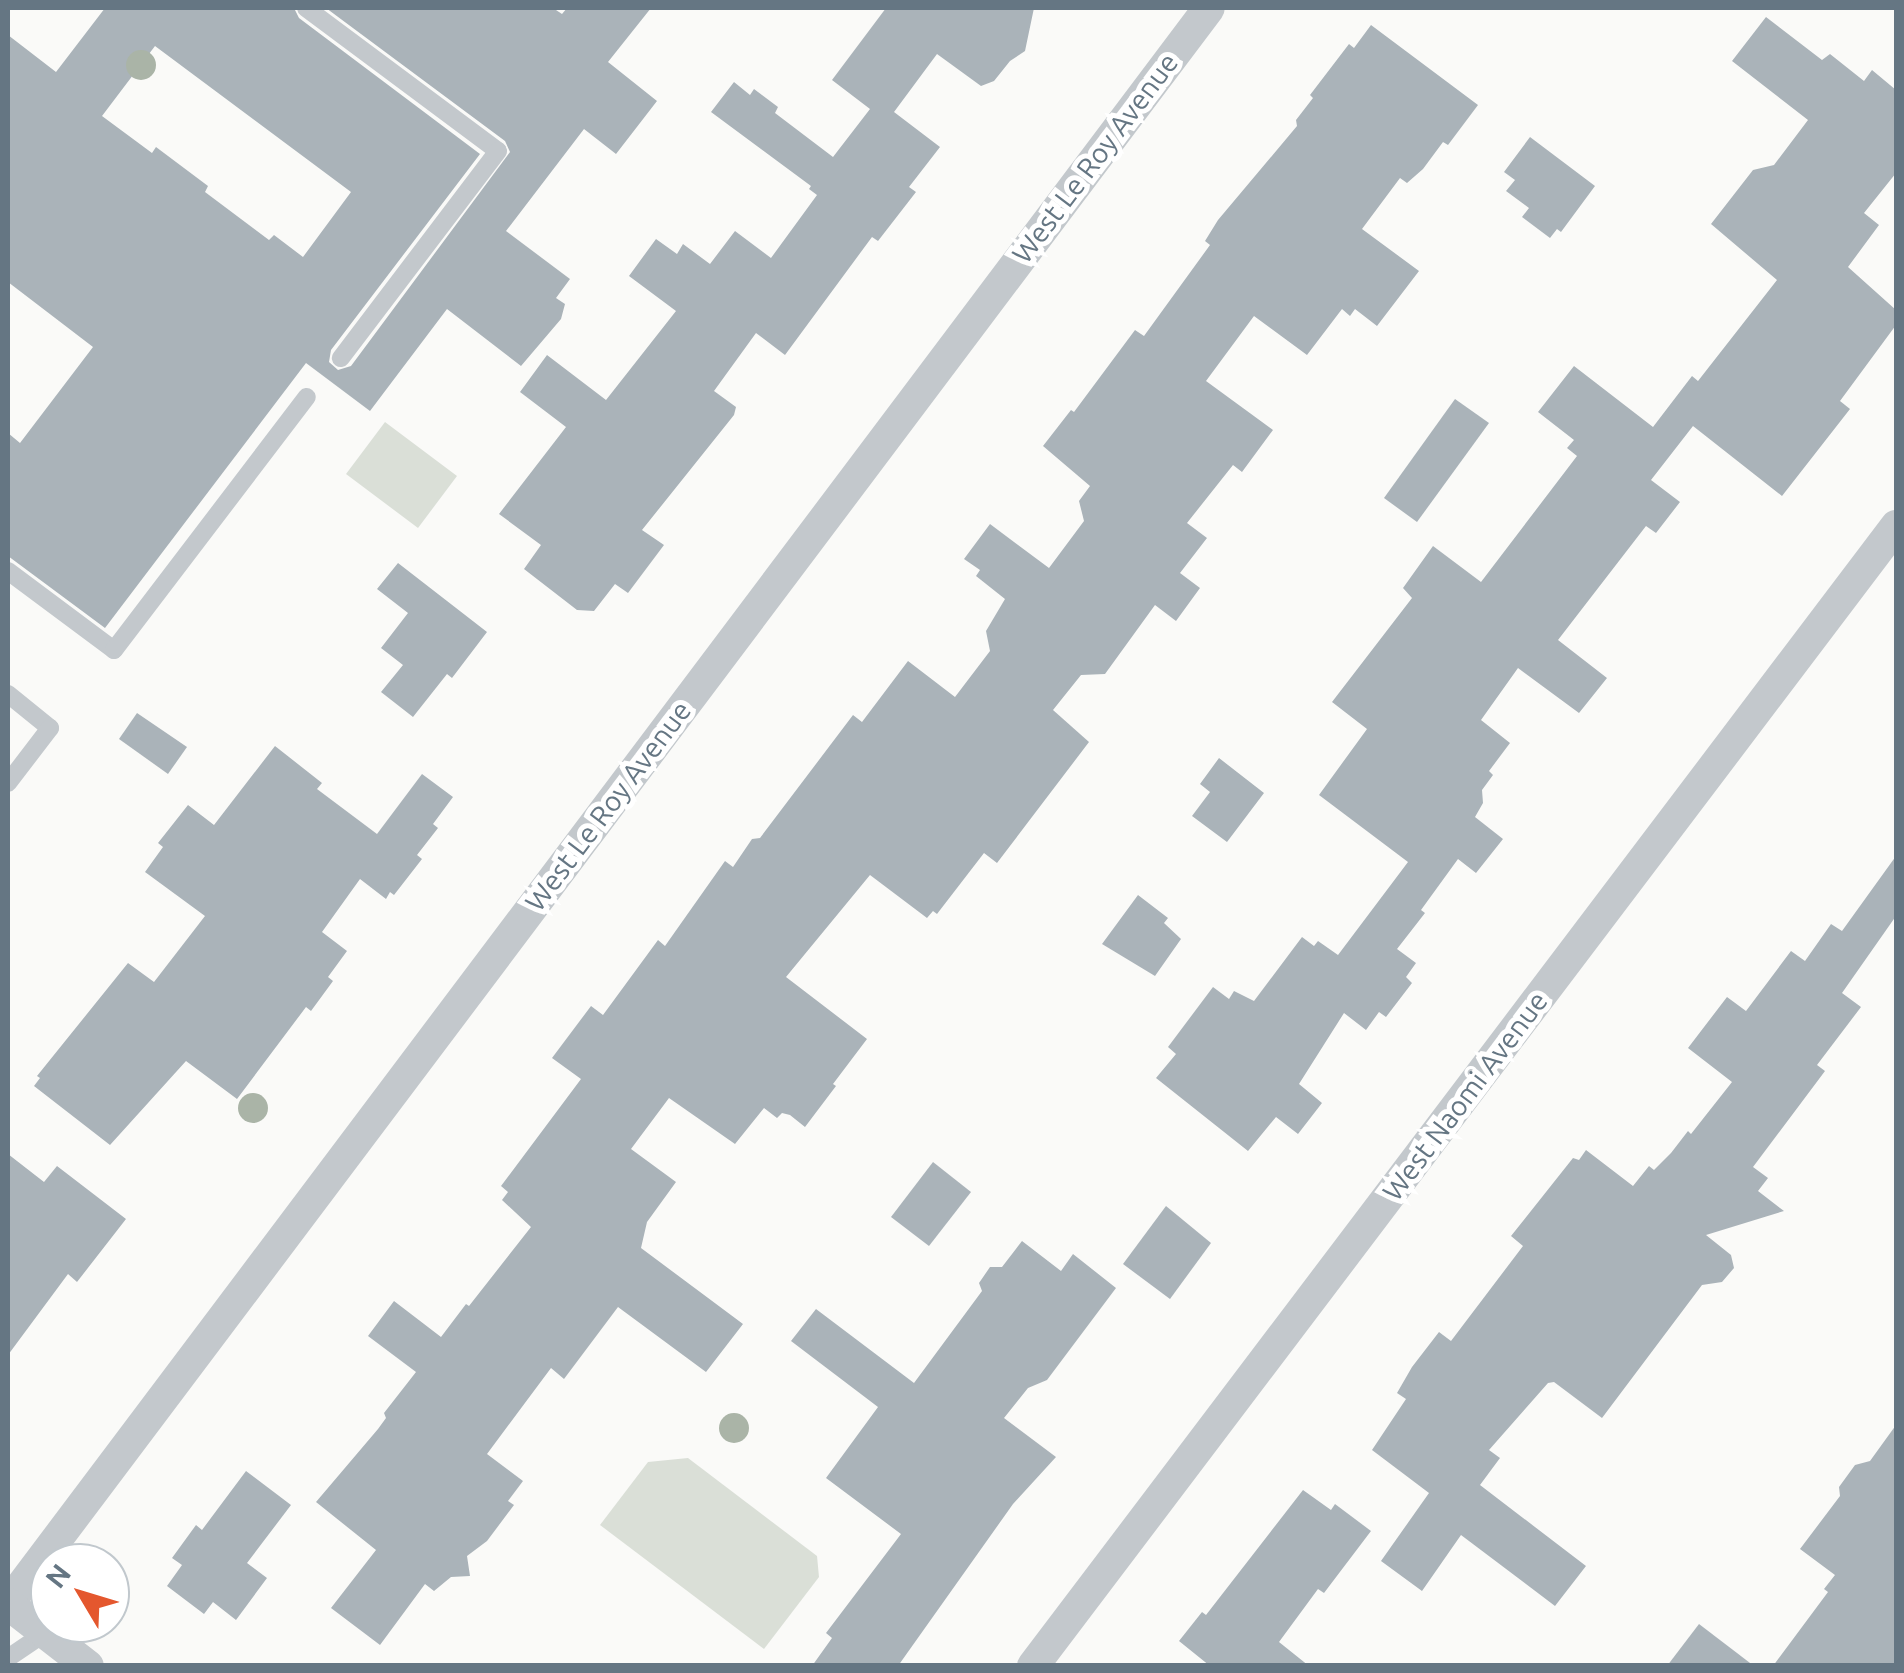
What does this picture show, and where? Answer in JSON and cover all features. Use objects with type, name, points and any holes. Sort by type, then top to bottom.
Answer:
[{"type":"street","name":"West Le Roy Avenue","points":[[8,1604],[1209,8]]},
{"type":"street","name":"West Naomi Avenue","points":[[1033,1666],[1896,526]]},
{"type":"street","points":[[8,1604],[30,1621]]},
{"type":"street","points":[[59,1643],[88,1666]]},
{"type":"lane","points":[[306,8],[498,151],[341,358]]},
{"type":"lane","points":[[8,571],[114,650],[307,398]]},
{"type":"lane","points":[[8,694],[50,728],[8,784]]},
{"type":"lane","points":[[8,1658],[30,1643]]},
{"type":"shaded area","points":[[385,422],[457,476],[418,528],[346,474]]},
{"type":"shaded area","points":[[688,1458],[817,1556],[819,1577],[764,1649],[600,1525],[648,1462]]},
{"type":"building","points":[[105,8],[294,8],[299,18],[480,154],[331,350],[329,362],[338,370],[351,366],[510,152],[505,141],[326,8],[553,8],[562,14],[567,8],[651,8],[608,62],[657,101],[616,154],[584,129],[506,231],[570,279],[556,298],[565,304],[561,319],[521,366],[447,309],[370,411],[306,363],[105,628],[8,556],[8,433],[20,443],[93,347],[8,282],[8,35],[56,72]],"holes":[[[155,46],[351,192],[303,257],[274,235],[269,240],[205,192],[208,186],[156,147],[152,153],[102,116]]]},
{"type":"building","points":[[886,8],[1034,8],[1025,51],[1010,61],[994,81],[981,86],[937,54],[894,112],[940,147],[909,187],[916,192],[878,241],[872,237],[785,355],[756,333],[714,391],[736,407],[734,415],[642,530],[664,545],[628,593],[615,584],[594,611],[577,610],[524,569],[541,545],[499,514],[566,427],[520,392],[547,355],[606,400],[676,311],[629,276],[656,239],[677,254],[683,244],[710,264],[735,231],[771,258],[817,195],[809,189],[811,186],[711,112],[734,82],[750,95],[754,89],[778,107],[775,113],[833,157],[870,109],[832,80]]},
{"type":"building","points":[[1766,17],[1822,60],[1830,54],[1864,81],[1872,70],[1896,90],[1896,173],[1864,213],[1879,225],[1848,267],[1896,310],[1896,325],[1840,401],[1850,409],[1782,496],[1693,426],[1651,480],[1680,502],[1656,533],[1646,526],[1558,640],[1607,678],[1579,713],[1518,668],[1481,720],[1510,743],[1489,771],[1493,775],[1482,790],[1483,803],[1475,817],[1503,839],[1476,873],[1458,859],[1421,910],[1425,913],[1397,949],[1416,963],[1406,977],[1412,983],[1386,1017],[1379,1012],[1366,1030],[1344,1013],[1299,1084],[1322,1103],[1298,1134],[1276,1117],[1248,1151],[1156,1078],[1176,1054],[1168,1047],[1213,987],[1229,999],[1234,991],[1254,1001],[1302,937],[1314,946],[1318,941],[1338,955],[1408,862],[1319,795],[1367,729],[1332,702],[1412,598],[1403,588],[1433,546],[1481,582],[1577,456],[1567,448],[1574,440],[1538,412],[1574,366],[1653,427],[1692,376],[1698,381],[1777,280],[1711,224],[1753,170],[1774,165],[1808,120],[1732,61]]},
{"type":"building","points":[[1371,25],[1478,105],[1448,145],[1443,142],[1423,169],[1407,183],[1400,178],[1362,229],[1419,271],[1377,326],[1355,309],[1350,316],[1342,309],[1307,355],[1254,316],[1206,381],[1273,430],[1242,472],[1233,465],[1187,523],[1207,538],[1180,573],[1200,588],[1176,621],[1155,605],[1105,674],[1081,675],[1053,710],[1089,742],[997,863],[984,853],[937,914],[933,911],[927,918],[870,875],[786,977],[867,1039],[833,1084],[836,1086],[805,1127],[790,1115],[782,1113],[777,1118],[764,1108],[735,1144],[669,1098],[631,1149],[676,1182],[647,1222],[641,1248],[743,1324],[706,1372],[618,1307],[564,1379],[551,1368],[487,1454],[523,1481],[508,1501],[514,1505],[487,1541],[467,1556],[470,1576],[451,1577],[434,1591],[425,1584],[380,1645],[331,1608],[376,1550],[316,1502],[378,1429],[386,1418],[384,1413],[416,1372],[368,1336],[394,1301],[441,1337],[531,1227],[502,1200],[508,1192],[501,1186],[581,1079],[552,1058],[591,1006],[603,1015],[658,940],[665,946],[725,861],[733,867],[752,839],[760,838],[853,715],[862,722],[908,661],[955,697],[990,651],[986,631],[1005,599],[976,576],[980,570],[964,559],[990,524],[1049,568],[1084,521],[1079,501],[1090,486],[1043,446],[1071,410],[1074,412],[1135,330],[1144,336],[1210,245],[1205,241],[1218,220],[1297,126],[1296,120],[1313,98],[1310,95],[1349,44],[1354,48]]},
{"type":"building","points":[[1530,137],[1595,186],[1561,232],[1557,229],[1550,238],[1522,217],[1529,208],[1506,191],[1515,180],[1504,172]]},
{"type":"building","points":[[1455,399],[1489,423],[1417,522],[1384,498]]},
{"type":"building","points":[[398,563],[487,632],[452,678],[447,674],[413,717],[381,692],[403,665],[381,648],[408,613],[377,589]]},
{"type":"building","points":[[137,713],[187,747],[168,774],[119,739]]},
{"type":"building","points":[[275,746],[322,783],[317,789],[377,834],[422,774],[453,797],[433,824],[438,828],[417,855],[422,859],[394,895],[390,892],[386,899],[360,879],[322,932],[347,951],[328,977],[333,981],[311,1011],[306,1007],[237,1099],[186,1061],[110,1145],[34,1086],[40,1078],[37,1076],[128,963],[154,982],[205,916],[145,872],[163,847],[158,843],[188,805],[214,825]]},
{"type":"building","points":[[1219,758],[1264,793],[1227,842],[1192,816],[1210,792],[1200,784]]},
{"type":"building","points":[[1896,856],[1896,916],[1842,993],[1861,1007],[1817,1065],[1825,1071],[1753,1167],[1768,1178],[1758,1191],[1784,1211],[1706,1235],[1731,1255],[1734,1268],[1722,1282],[1702,1285],[1602,1418],[1554,1382],[1548,1383],[1489,1450],[1500,1458],[1480,1485],[1586,1566],[1555,1606],[1461,1535],[1422,1591],[1381,1561],[1429,1493],[1372,1450],[1406,1399],[1397,1393],[1412,1367],[1439,1332],[1451,1341],[1523,1246],[1511,1236],[1573,1158],[1579,1160],[1586,1150],[1633,1186],[1649,1166],[1654,1170],[1671,1153],[1688,1131],[1691,1134],[1732,1082],[1688,1048],[1727,997],[1746,1011],[1791,951],[1805,961],[1831,924],[1842,931]]},
{"type":"building","points":[[1138,895],[1168,918],[1164,923],[1181,939],[1155,976],[1102,944]]},
{"type":"building","points":[[8,1154],[44,1182],[57,1166],[126,1219],[77,1282],[68,1274],[8,1355]]},
{"type":"building","points":[[933,1162],[971,1192],[929,1246],[891,1217]]},
{"type":"building","points":[[1166,1206],[1211,1243],[1170,1299],[1123,1264]]},
{"type":"building","points":[[1022,1241],[1061,1271],[1073,1254],[1116,1288],[1047,1380],[1028,1388],[1004,1418],[1056,1457],[1013,1504],[898,1666],[812,1666],[832,1638],[826,1633],[901,1534],[826,1478],[878,1407],[791,1341],[816,1309],[914,1383],[982,1291],[979,1283],[990,1267],[1002,1267]]},
{"type":"building","points":[[1896,1425],[1896,1666],[1773,1666],[1828,1592],[1824,1589],[1835,1575],[1800,1549],[1840,1496],[1839,1487],[1855,1465],[1870,1461]]},
{"type":"building","points":[[246,1471],[291,1505],[247,1563],[267,1578],[236,1620],[213,1602],[204,1614],[167,1586],[182,1565],[172,1558],[196,1525],[202,1530]]},
{"type":"building","points":[[1303,1490],[1331,1510],[1335,1504],[1371,1531],[1324,1593],[1318,1589],[1279,1642],[1309,1666],[1210,1666],[1179,1641],[1202,1612],[1206,1615]]},
{"type":"building","points":[[1699,1624],[1754,1666],[1667,1666]]}]
